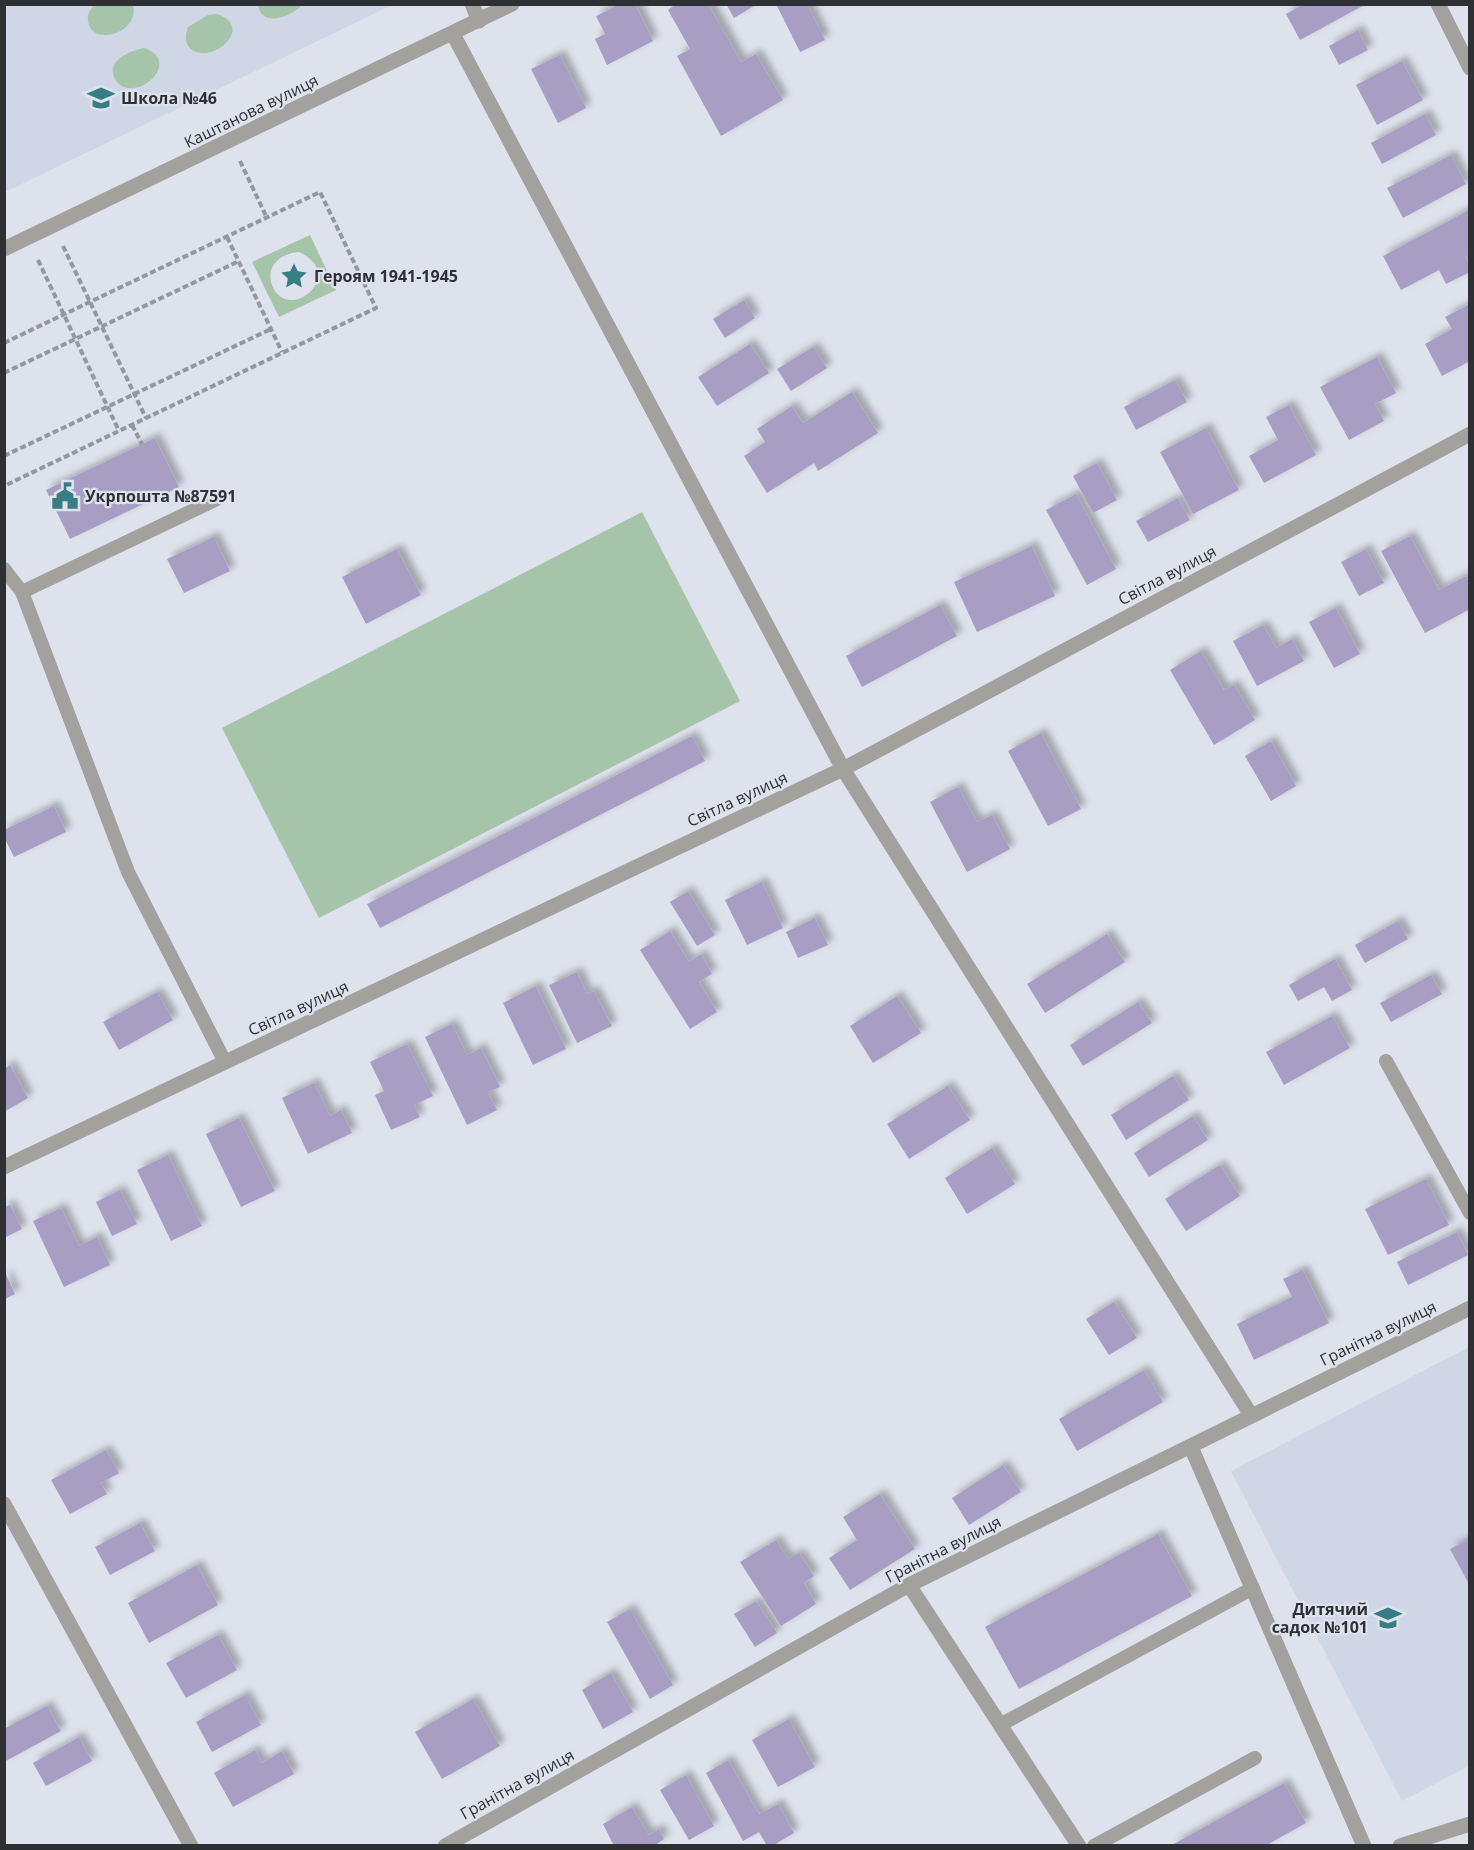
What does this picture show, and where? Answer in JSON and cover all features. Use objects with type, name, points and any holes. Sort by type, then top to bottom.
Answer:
[{"type":"street","points":[[472,4],[479,21]]},
{"type":"street","name":"Каштанова вулиця","points":[[4,249],[512,4]]},
{"type":"street","points":[[1438,4],[1470,68]]},
{"type":"street","points":[[453,34],[843,769],[1251,1416]]},
{"type":"street","name":"Світла вулиця","points":[[4,1167],[843,769],[1470,434]]},
{"type":"street","name":"Гранітна вулиця","points":[[445,1845],[909,1585],[1470,1308]]},
{"type":"street","points":[[1191,1447],[1364,1845]]},
{"type":"street","points":[[4,1504],[191,1845]]},
{"type":"street","points":[[909,1585],[1079,1845]]},
{"type":"street","points":[[1400,1845],[1470,1824]]},
{"type":"lane","points":[[22,592],[217,499]]},
{"type":"lane","points":[[4,569],[22,592],[128,872],[225,1062]]},
{"type":"lane","points":[[1386,1061],[1470,1213]]},
{"type":"lane","points":[[1000,1725],[1253,1588]]},
{"type":"lane","points":[[1094,1845],[1255,1758]]},
{"type":"path","points":[[230,141],[267,218]]},
{"type":"path","points":[[4,343],[320,192],[376,308],[4,486]]},
{"type":"path","points":[[53,225],[146,418]]},
{"type":"path","points":[[227,237],[283,352]]},
{"type":"path","points":[[27,238],[119,431]]},
{"type":"path","points":[[4,373],[239,261]]},
{"type":"path","points":[[4,456],[271,329]]},
{"type":"path","points":[[132,424],[142,444]]},
{"type":"shaded area","name":"Школа №46","points":[[5,5],[392,5],[5,192]]},
{"type":"shaded area","name":"Дитячий садок №101","points":[[1469,1347],[1469,1766],[1402,1801],[1231,1471]]},
{"type":"green space","points":[[96,4],[133,5],[133,15],[123,30],[114,34],[97,34],[91,29],[88,21],[89,12]]},
{"type":"green space","points":[[258,4],[302,5],[285,16],[271,18],[265,17]]},
{"type":"green space","points":[[217,14],[228,20],[232,27],[231,35],[226,43],[209,53],[199,53],[191,49],[186,39],[188,27],[208,15]]},
{"type":"green space","points":[[144,48],[154,53],[159,60],[159,68],[149,81],[141,86],[124,87],[114,77],[114,65],[122,57]]},
{"type":"green space","points":[[310,235],[336,290],[279,317],[252,262]],"holes":[[[299,252],[313,262],[318,272],[316,283],[310,292],[300,298],[290,300],[280,296],[270,278],[276,261]]]},
{"type":"green space","points":[[642,512],[740,701],[319,918],[222,728]]},
{"type":"building","points":[[620,4],[635,4],[653,41],[607,65],[595,39],[605,34],[596,16]]},
{"type":"building","points":[[676,4],[708,4],[741,62],[756,54],[783,100],[721,136],[677,56],[690,49],[668,10]]},
{"type":"building","points":[[726,4],[757,4],[734,18]]},
{"type":"building","points":[[776,4],[807,4],[825,40],[800,52]]},
{"type":"building","points":[[1304,4],[1366,4],[1300,40],[1286,14]]},
{"type":"building","points":[[1358,30],[1368,50],[1339,65],[1329,46]]},
{"type":"building","points":[[560,55],[586,108],[558,123],[531,69]]},
{"type":"building","points":[[1402,61],[1423,100],[1377,125],[1356,85]]},
{"type":"building","points":[[1425,114],[1436,135],[1382,164],[1371,143]]},
{"type":"building","points":[[1451,155],[1466,184],[1403,218],[1387,188]]},
{"type":"building","points":[[1469,210],[1470,254],[1465,257],[1470,266],[1470,272],[1446,284],[1439,270],[1401,290],[1383,256]]},
{"type":"building","points":[[744,300],[755,318],[725,338],[713,319]]},
{"type":"building","points":[[1470,304],[1470,361],[1442,376],[1425,344],[1452,329],[1445,317]]},
{"type":"building","points":[[750,344],[769,373],[717,406],[698,377]]},
{"type":"building","points":[[813,347],[827,368],[791,391],[777,369]]},
{"type":"building","points":[[1377,357],[1396,393],[1375,404],[1384,421],[1349,440],[1320,387]]},
{"type":"building","points":[[1175,380],[1187,402],[1136,430],[1124,407]]},
{"type":"building","points":[[852,392],[878,433],[818,471],[814,463],[767,493],[744,456],[765,442],[757,429],[792,406],[803,423]]},
{"type":"building","points":[[1289,405],[1316,455],[1264,483],[1249,456],[1278,440],[1266,417]]},
{"type":"building","points":[[1206,428],[1239,490],[1193,514],[1160,452]]},
{"type":"building","points":[[155,438],[179,487],[70,539],[46,490]]},
{"type":"building","points":[[1097,463],[1117,500],[1093,513],[1073,476]]},
{"type":"building","points":[[1076,494],[1116,569],[1087,585],[1046,510]]},
{"type":"building","points":[[1178,498],[1190,520],[1148,542],[1136,521]]},
{"type":"building","points":[[1410,536],[1439,590],[1466,576],[1470,583],[1470,609],[1425,633],[1381,551]]},
{"type":"building","points":[[214,537],[230,571],[184,593],[167,559]]},
{"type":"building","points":[[1032,546],[1055,596],[977,632],[954,582]]},
{"type":"building","points":[[397,549],[421,595],[366,624],[342,577]]},
{"type":"building","points":[[1366,549],[1384,583],[1359,596],[1341,562]]},
{"type":"building","points":[[940,605],[957,636],[862,687],[846,656]]},
{"type":"building","points":[[1336,608],[1360,654],[1334,668],[1309,622]]},
{"type":"building","points":[[1263,625],[1276,648],[1292,639],[1304,661],[1257,686],[1233,641]]},
{"type":"building","points":[[1201,651],[1224,690],[1234,685],[1255,720],[1214,745],[1170,670]]},
{"type":"building","points":[[1041,733],[1081,809],[1048,826],[1008,751]]},
{"type":"building","points":[[692,736],[705,761],[380,928],[367,904]]},
{"type":"building","points":[[1271,741],[1296,786],[1271,801],[1245,756]]},
{"type":"building","points":[[958,787],[977,822],[992,815],[1010,849],[967,872],[930,802]]},
{"type":"building","points":[[54,806],[66,832],[14,857],[4,837],[4,830]]},
{"type":"building","points":[[762,882],[783,928],[747,945],[725,900]]},
{"type":"building","points":[[688,891],[715,935],[697,946],[670,902]]},
{"type":"building","points":[[815,918],[828,945],[798,958],[786,932]]},
{"type":"building","points":[[1398,921],[1408,939],[1365,963],[1355,945]]},
{"type":"building","points":[[670,931],[689,962],[701,954],[712,974],[699,982],[717,1012],[690,1029],[640,950]]},
{"type":"building","points":[[1107,934],[1125,962],[1045,1013],[1027,984]]},
{"type":"building","points":[[1335,959],[1352,990],[1332,1001],[1324,987],[1298,1001],[1289,985]]},
{"type":"building","points":[[577,972],[587,994],[594,991],[612,1026],[577,1043],[549,985]]},
{"type":"building","points":[[1431,975],[1442,994],[1391,1022],[1380,1003]]},
{"type":"building","points":[[536,986],[566,1049],[533,1065],[503,1003]]},
{"type":"building","points":[[157,992],[173,1020],[119,1050],[103,1022]]},
{"type":"building","points":[[897,996],[921,1033],[873,1063],[850,1026]]},
{"type":"building","points":[[1138,1002],[1152,1023],[1083,1066],[1070,1045]]},
{"type":"building","points":[[1332,1016],[1350,1048],[1284,1085],[1266,1052]]},
{"type":"building","points":[[452,1024],[467,1055],[481,1048],[500,1087],[488,1092],[497,1110],[467,1125],[425,1037]]},
{"type":"building","points":[[407,1044],[433,1096],[414,1105],[420,1117],[391,1130],[375,1095],[384,1091],[370,1062]]},
{"type":"building","points":[[10,1065],[28,1098],[4,1112],[4,1069]]},
{"type":"building","points":[[1173,1076],[1189,1100],[1126,1140],[1111,1115]]},
{"type":"building","points":[[314,1083],[330,1116],[341,1110],[352,1133],[308,1154],[282,1098]]},
{"type":"building","points":[[948,1086],[970,1120],[909,1159],[887,1124]]},
{"type":"building","points":[[1193,1116],[1208,1140],[1149,1177],[1134,1153]]},
{"type":"building","points":[[239,1118],[275,1191],[241,1207],[206,1134]]},
{"type":"building","points":[[992,1148],[1015,1184],[967,1214],[945,1178]]},
{"type":"building","points":[[168,1155],[202,1226],[171,1241],[137,1170]]},
{"type":"building","points":[[1220,1165],[1240,1196],[1186,1231],[1165,1199]]},
{"type":"building","points":[[1426,1179],[1449,1225],[1388,1255],[1365,1209]]},
{"type":"building","points":[[120,1190],[137,1224],[112,1236],[96,1202]]},
{"type":"building","points":[[10,1205],[22,1229],[4,1238],[4,1207]]},
{"type":"building","points":[[61,1208],[79,1246],[97,1237],[110,1265],[64,1287],[33,1221]]},
{"type":"building","points":[[1457,1232],[1468,1255],[1408,1285],[1397,1262]]},
{"type":"building","points":[[1303,1270],[1329,1323],[1254,1360],[1237,1324],[1292,1297],[1283,1279]]},
{"type":"building","points":[[5,1272],[15,1294],[5,1299]]},
{"type":"building","points":[[1114,1302],[1137,1338],[1109,1355],[1086,1319]]},
{"type":"building","points":[[1144,1370],[1163,1402],[1077,1451],[1059,1419]]},
{"type":"building","points":[[106,1450],[119,1473],[101,1483],[107,1494],[70,1514],[51,1480]]},
{"type":"building","points":[[1003,1465],[1021,1492],[969,1525],[952,1498]]},
{"type":"building","points":[[880,1494],[915,1549],[850,1590],[829,1558],[857,1540],[843,1517]]},
{"type":"building","points":[[140,1523],[155,1551],[110,1575],[95,1547]]},
{"type":"building","points":[[1158,1534],[1192,1596],[1019,1689],[985,1627]]},
{"type":"building","points":[[1470,1539],[1470,1586],[1450,1549]]},
{"type":"building","points":[[776,1540],[788,1559],[799,1553],[814,1576],[804,1583],[816,1604],[781,1626],[740,1562]]},
{"type":"building","points":[[197,1565],[218,1605],[149,1643],[128,1603]]},
{"type":"building","points":[[756,1601],[777,1633],[755,1647],[734,1614]]},
{"type":"building","points":[[630,1609],[673,1685],[650,1699],[607,1622]]},
{"type":"building","points":[[218,1635],[237,1670],[186,1698],[166,1663]]},
{"type":"building","points":[[611,1673],[633,1712],[603,1729],[582,1690]]},
{"type":"building","points":[[245,1695],[261,1725],[212,1752],[196,1722]]},
{"type":"building","points":[[473,1699],[500,1746],[442,1779],[415,1732]]},
{"type":"building","points":[[47,1706],[61,1731],[4,1762],[4,1729]]},
{"type":"building","points":[[789,1719],[815,1767],[778,1787],[752,1740]]},
{"type":"building","points":[[79,1737],[92,1761],[46,1786],[33,1763]]},
{"type":"building","points":[[255,1750],[262,1763],[282,1751],[294,1774],[233,1807],[214,1773]]},
{"type":"building","points":[[728,1760],[759,1814],[778,1804],[794,1833],[772,1846],[767,1846],[759,1832],[743,1841],[706,1773]]},
{"type":"building","points":[[686,1775],[714,1826],[689,1840],[660,1790]]},
{"type":"building","points":[[1284,1783],[1306,1823],[1265,1846],[1170,1846]]},
{"type":"building","points":[[632,1807],[649,1835],[659,1829],[664,1839],[654,1846],[614,1846],[603,1824]]},
{"type":"place","name":"Школа №46","points":[[101,98]]},
{"type":"place","name":"Героям 1941-1945","points":[[294,276]]},
{"type":"place","name":"Укрпошта №87591","points":[[65,496]]},
{"type":"place","name":"Дитячий садок №101","points":[[1388,1618]]}]
